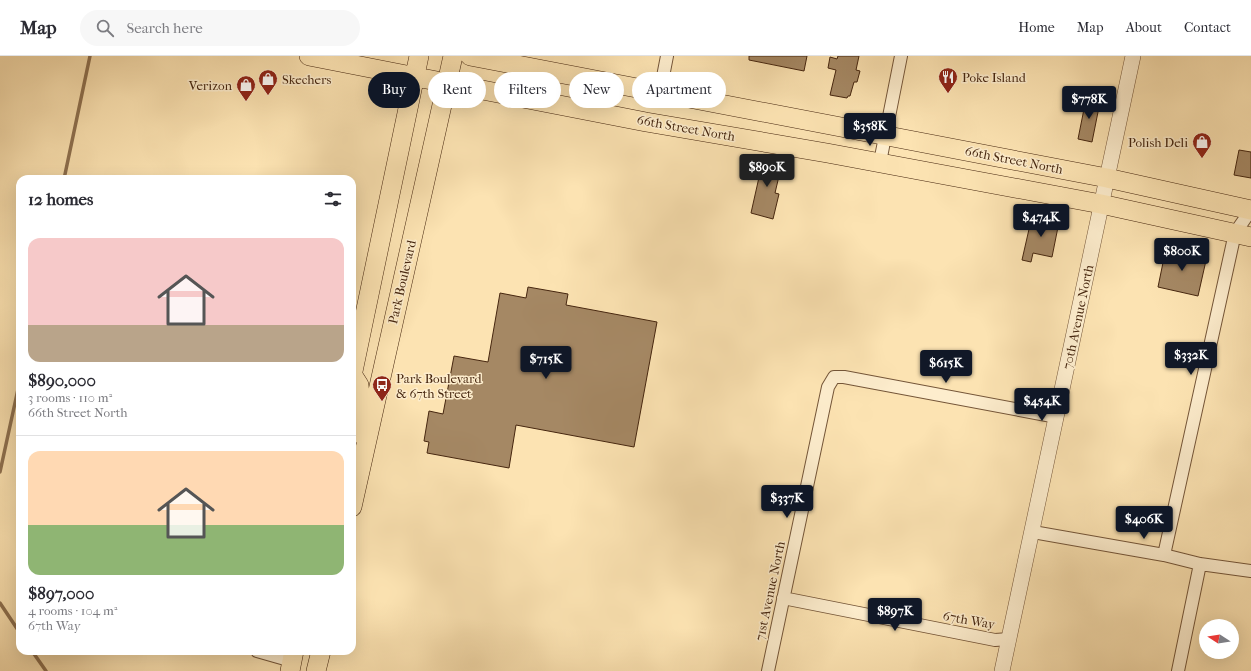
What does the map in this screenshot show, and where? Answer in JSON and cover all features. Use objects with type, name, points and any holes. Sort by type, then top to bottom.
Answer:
[{"type":"main road","name":"66th Street North","points":[[309,56],[385,72]]},
{"type":"main road","points":[[415,72],[419,56]]},
{"type":"main road","name":"Park Boulevard","points":[[449,72],[453,56]]},
{"type":"main road","name":"66th Street North","points":[[470,56],[632,87]]},
{"type":"main road","name":"66th Street North","points":[[486,92],[646,122],[880,162],[1102,204],[1243,235]]},
{"type":"main road","name":"66th Street North","points":[[726,105],[1107,178],[1251,210]]},
{"type":"main road","points":[[356,356],[407,108]]},
{"type":"main road","name":"Park Boulevard","points":[[357,461],[440,108]]},
{"type":"main road","points":[[356,380],[359,384],[360,397],[356,416]]},
{"type":"main road","points":[[316,671],[320,655]]},
{"type":"street","points":[[664,72],[667,56]]},
{"type":"street","points":[[880,162],[901,56]]},
{"type":"street","name":"70th Avenue North","points":[[1002,671],[1133,56]]},
{"type":"street","points":[[1164,556],[1243,235],[1251,210]]},
{"type":"street","name":"71st Avenue North","points":[[768,671],[828,387],[834,378],[844,377],[1057,417]]},
{"type":"street","points":[[1032,532],[1200,564],[1251,571]]},
{"type":"street","points":[[1178,671],[1200,564]]},
{"type":"street","name":"67th Way","points":[[783,598],[995,640],[1009,639]]},
{"type":"street","points":[[271,655],[292,661]]},
{"type":"building","points":[[749,56],[807,56],[804,71],[749,60]]},
{"type":"building","points":[[838,56],[859,56],[856,70],[860,71],[857,82],[854,82],[850,96],[847,98],[830,95],[836,70],[828,68],[830,57],[837,59]]},
{"type":"building","points":[[1086,99],[1100,102],[1092,142],[1078,139]]},
{"type":"building","points":[[1239,150],[1251,152],[1251,178],[1234,175]]},
{"type":"building","points":[[764,155],[783,159],[775,193],[779,194],[773,219],[751,213]]},
{"type":"building","points":[[1032,216],[1059,222],[1052,257],[1033,253],[1031,262],[1022,260]]},
{"type":"building","points":[[1166,248],[1207,256],[1198,296],[1158,287]]},
{"type":"building","points":[[528,287],[568,294],[566,305],[657,322],[634,447],[516,425],[509,468],[427,453],[429,442],[424,441],[429,411],[443,414],[454,356],[488,362],[500,293],[526,298]]},
{"type":"waterway","points":[[65,175],[90,56]]},
{"type":"waterway","points":[[0,472],[16,398]]},
{"type":"waterway","points":[[0,603],[16,627]]},
{"type":"waterway","points":[[35,655],[46,671]]},
{"type":"place","name":"Poke Island","points":[[948,94]]},
{"type":"place","name":"Skechers","points":[[268,96]]},
{"type":"place","name":"Verizon","points":[[246,102]]},
{"type":"place","name":"Polish Deli","points":[[1202,159]]},
{"type":"place","name":"Park Boulevard & 67th Street","points":[[382,402]]}]
